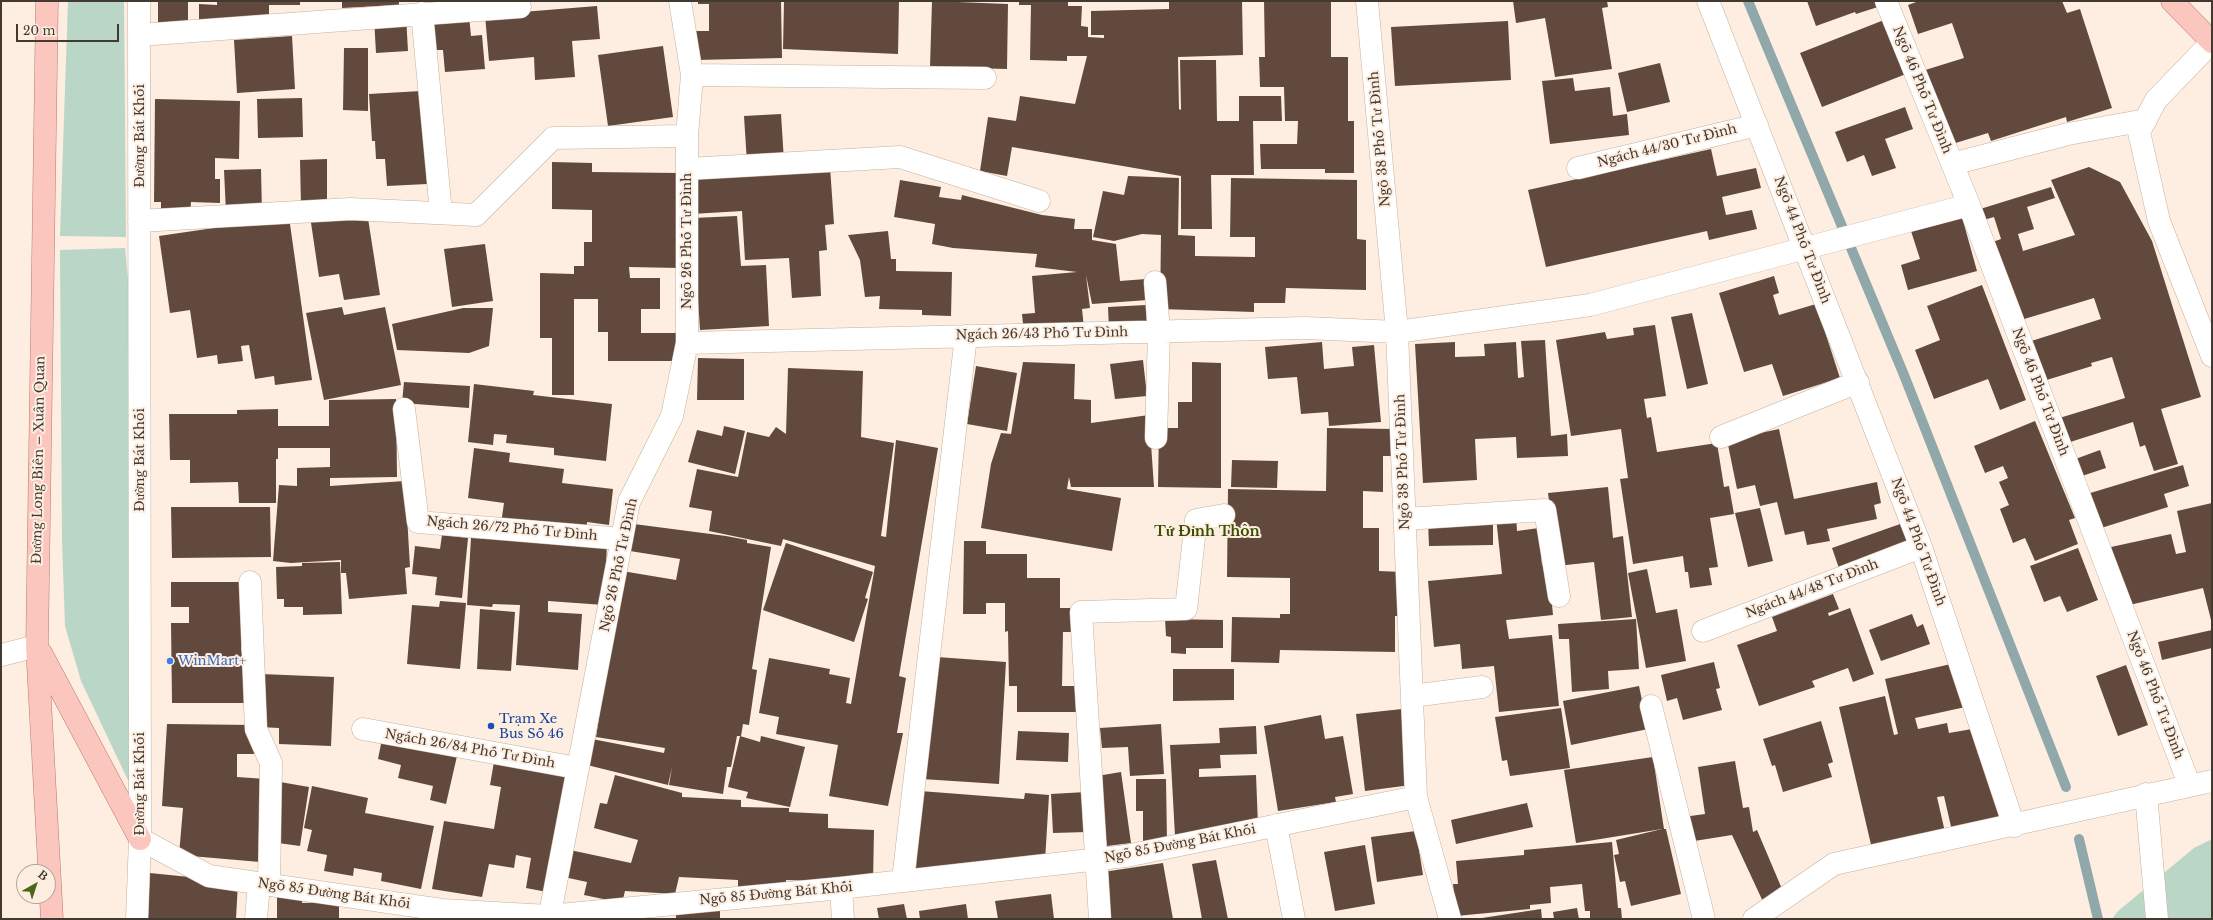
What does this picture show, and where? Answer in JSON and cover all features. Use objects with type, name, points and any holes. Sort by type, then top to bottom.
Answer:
[{"type":"main road","name":"Đường Long Biên – Xuân Quan","points":[[48,1],[37,646],[52,919]]},
{"type":"main road","points":[[2172,1],[2212,42]]},
{"type":"main road","points":[[37,646],[140,839]]},
{"type":"street","name":"Đường Bát Khối","points":[[137,919],[140,839],[139,1]]},
{"type":"street","name":"Ngõ 26 Phố Tư Đình","points":[[549,918],[629,502],[672,416],[687,343],[687,136],[692,75],[680,1]]},
{"type":"street","name":"Ngõ 38 Phố Tư Đình","points":[[1367,1],[1397,332],[1416,797],[1450,919]]},
{"type":"street","name":"Ngõ 44 Phố Tư Đình","points":[[1708,1],[1757,125],[1815,247],[1858,382],[1921,547],[2014,826]]},
{"type":"street","name":"Ngõ 46 Phố Tư Đình","points":[[1886,1],[1969,205],[2189,784]]},
{"type":"street","points":[[140,35],[422,13],[520,7]]},
{"type":"street","points":[[422,13],[441,213]]},
{"type":"street","points":[[2212,42],[2156,100],[2139,132],[2158,221],[2212,356]]},
{"type":"street","points":[[692,75],[985,78]]},
{"type":"street","points":[[1952,164],[2068,134],[2146,120]]},
{"type":"street","name":"Ngách 44/30 Tư Đình","points":[[1578,168],[1757,125]]},
{"type":"street","points":[[139,221],[351,208],[476,215],[553,138],[687,136]]},
{"type":"street","points":[[687,169],[900,157],[1039,201]]},
{"type":"street","name":"Ngách 26/43 Phố Tư Đình","points":[[687,343],[1305,328],[1397,332],[1590,305],[1815,247],[1969,205]]},
{"type":"street","points":[[1155,282],[1159,332],[1156,438]]},
{"type":"street","points":[[904,880],[966,336]]},
{"type":"street","points":[[1721,437],[1858,382]]},
{"type":"street","name":"Ngách 26/72 Phố Tư Đình","points":[[404,409],[418,522],[622,539]]},
{"type":"street","points":[[1405,519],[1545,510],[1559,596]]},
{"type":"street","points":[[1100,919],[1095,859],[1082,612],[1186,609],[1196,520],[1224,515]]},
{"type":"street","name":"Ngách 44/48 Tư Đình","points":[[1703,631],[1921,547]]},
{"type":"street","points":[[250,582],[256,729],[271,763],[264,884],[256,919]]},
{"type":"street","points":[[1,655],[37,646]]},
{"type":"street","points":[[1412,696],[1482,687]]},
{"type":"street","points":[[1651,706],[1704,919]]},
{"type":"street","name":"Ngách 26/84 Phố Tư Đình","points":[[363,729],[578,768]]},
{"type":"street","points":[[1754,919],[1834,864],[2014,826],[2189,784],[2212,781]]},
{"type":"street","points":[[2146,794],[2158,919]]},
{"type":"street","name":"Ngõ 85 Đường Bát Khối","points":[[140,839],[209,876],[442,910],[549,918],[841,888],[1126,856],[1416,797]]},
{"type":"street","points":[[1276,826],[1294,919]]},
{"type":"street","points":[[841,888],[843,919]]},
{"type":"green space","points":[[68,1],[124,1],[126,237],[60,236]]},
{"type":"green space","points":[[125,248],[129,290],[135,795],[81,681],[65,626],[62,541],[60,250]]},
{"type":"green space","points":[[2212,839],[2212,919],[2112,919],[2117,912],[2194,848]]},
{"type":"building","points":[[158,1],[188,2],[188,24],[158,23]]},
{"type":"building","points":[[217,1],[300,1],[300,5],[269,5],[269,23],[199,23],[199,4],[217,5]]},
{"type":"building","points":[[342,1],[399,1],[399,5],[342,8]]},
{"type":"building","points":[[698,1],[781,1],[782,58],[696,60],[695,31],[709,31],[709,4],[698,4]]},
{"type":"building","points":[[784,1],[899,1],[898,54],[783,49]]},
{"type":"building","points":[[932,1],[1008,4],[1007,69],[930,67]]},
{"type":"building","points":[[1019,1],[1068,1],[1068,6],[1082,6],[1081,26],[1088,27],[1088,37],[1104,38],[1104,35],[1091,35],[1091,11],[1169,9],[1169,1],[1242,1],[1243,55],[1178,57],[1179,109],[1181,110],[1180,60],[1216,60],[1217,121],[1239,121],[1239,96],[1281,96],[1282,121],[1253,121],[1254,175],[1211,175],[1212,229],[1181,229],[1181,176],[1012,147],[1007,176],[980,171],[988,117],[1016,121],[1020,96],[1075,104],[1087,56],[1067,56],[1067,61],[1030,60],[1031,5],[1019,5]]},
{"type":"building","points":[[1264,1],[1331,1],[1331,57],[1348,57],[1348,121],[1354,121],[1354,173],[1325,173],[1325,169],[1261,169],[1260,144],[1297,144],[1298,121],[1285,121],[1284,87],[1260,87],[1259,57],[1265,57]]},
{"type":"building","points":[[1513,1],[1607,1],[1608,7],[1602,8],[1612,69],[1555,77],[1545,18],[1516,23]]},
{"type":"building","points":[[1807,1],[1879,1],[1881,6],[1856,14],[1855,12],[1816,26]]},
{"type":"building","points":[[1919,1],[2062,1],[2067,13],[2080,9],[2112,108],[2067,122],[2066,117],[1991,141],[1988,133],[1946,146],[1922,71],[1964,58],[1952,23],[1918,34],[1908,5]]},
{"type":"building","points":[[597,6],[600,39],[572,41],[575,77],[535,80],[534,57],[489,61],[485,15]]},
{"type":"building","points":[[406,16],[408,51],[376,53],[374,18]]},
{"type":"building","points":[[469,16],[471,36],[482,35],[485,69],[445,72],[443,50],[433,50],[431,19]]},
{"type":"building","points":[[1884,20],[1906,74],[1822,107],[1800,53]]},
{"type":"building","points":[[1508,21],[1511,80],[1395,86],[1391,27]]},
{"type":"building","points":[[292,36],[295,89],[237,93],[234,40]]},
{"type":"building","points":[[663,46],[673,117],[608,126],[598,55]]},
{"type":"building","points":[[344,48],[368,48],[368,111],[343,110]]},
{"type":"building","points":[[1660,63],[1670,102],[1627,112],[1618,73]]},
{"type":"building","points":[[1573,78],[1575,91],[1610,87],[1613,116],[1627,114],[1629,135],[1550,144],[1542,81]]},
{"type":"building","points":[[421,91],[427,184],[387,186],[385,159],[376,159],[375,141],[372,141],[369,94]]},
{"type":"building","points":[[302,98],[303,137],[258,138],[257,99]]},
{"type":"building","points":[[155,99],[240,101],[239,159],[215,158],[215,179],[220,179],[220,203],[191,202],[190,217],[161,217],[161,202],[154,202]]},
{"type":"building","points":[[1905,107],[1913,129],[1885,139],[1896,168],[1872,176],[1864,155],[1847,162],[1835,132]]},
{"type":"building","points":[[781,114],[784,161],[747,163],[744,116]]},
{"type":"building","points":[[1711,149],[1717,176],[1756,168],[1761,188],[1722,197],[1726,215],[1752,210],[1757,229],[1709,240],[1707,231],[1546,267],[1528,190]]},
{"type":"building","points":[[327,159],[327,206],[301,206],[300,160]]},
{"type":"building","points":[[552,162],[592,163],[592,172],[679,173],[679,268],[629,267],[630,278],[660,278],[660,309],[641,309],[641,333],[676,333],[676,361],[608,361],[608,332],[598,332],[598,299],[574,299],[574,395],[552,395],[552,338],[540,338],[540,273],[574,274],[574,266],[584,266],[584,242],[592,242],[592,210],[552,209]]},
{"type":"building","points":[[830,167],[834,224],[825,225],[827,250],[819,251],[821,296],[792,298],[789,258],[745,260],[742,211],[692,214],[690,175]]},
{"type":"building","points":[[2089,167],[2120,182],[2152,241],[2201,397],[2161,409],[2178,464],[2154,471],[2145,445],[2140,447],[2133,422],[2064,444],[2056,419],[2125,398],[2112,357],[2091,363],[2092,366],[2037,383],[2025,343],[2101,319],[2094,298],[2021,320],[1990,243],[2001,239],[1994,217],[1980,221],[1977,210],[2051,187],[2055,198],[2027,207],[2034,229],[2018,234],[2023,251],[2075,235],[2051,180]]},
{"type":"building","points":[[261,169],[262,213],[226,213],[224,170]]},
{"type":"building","points":[[1128,176],[1179,178],[1178,235],[1195,236],[1195,256],[1255,257],[1255,237],[1230,237],[1231,178],[1357,180],[1357,239],[1366,240],[1366,290],[1286,288],[1285,303],[1254,303],[1254,312],[1160,309],[1161,235],[1142,234],[1114,241],[1093,237],[1103,191],[1124,195]]},
{"type":"building","points":[[900,180],[941,187],[939,197],[961,200],[962,195],[1042,215],[1075,219],[1074,229],[1092,229],[1092,240],[1116,244],[1120,281],[1146,279],[1148,300],[1092,304],[1086,275],[1090,308],[1082,309],[1084,328],[1024,333],[1022,314],[1035,313],[1032,276],[1077,272],[1035,267],[1037,254],[953,248],[932,244],[935,224],[894,217]]},
{"type":"building","points":[[367,212],[380,295],[344,300],[339,274],[319,277],[310,216]]},
{"type":"building","points":[[737,216],[741,266],[766,265],[769,326],[700,330],[693,218]]},
{"type":"building","points":[[289,217],[312,380],[275,385],[274,376],[255,379],[249,345],[241,346],[243,361],[218,364],[217,355],[197,358],[190,310],[170,313],[159,236]]},
{"type":"building","points":[[1962,217],[1977,271],[1908,290],[1901,265],[1920,259],[1911,231]]},
{"type":"building","points":[[888,231],[891,259],[896,259],[896,271],[952,272],[951,316],[922,315],[922,310],[879,309],[880,296],[865,297],[860,260],[848,235]]},
{"type":"building","points":[[485,244],[493,301],[452,307],[444,249]]},
{"type":"building","points":[[1774,276],[1779,293],[1773,295],[1779,315],[1816,304],[1840,378],[1783,396],[1772,364],[1744,372],[1719,293]]},
{"type":"building","points":[[1982,285],[2026,400],[2000,410],[1988,379],[1934,399],[1915,350],[1940,340],[1927,306]]},
{"type":"building","points":[[1146,305],[1147,328],[1109,330],[1108,307]]},
{"type":"building","points":[[342,307],[344,315],[385,307],[401,385],[324,400],[306,313]]},
{"type":"building","points":[[463,308],[493,308],[489,346],[469,353],[397,350],[392,324]]},
{"type":"building","points":[[1692,313],[1708,384],[1687,389],[1671,317]]},
{"type":"building","points":[[1655,325],[1666,396],[1644,399],[1647,418],[1651,417],[1657,452],[1717,443],[1724,487],[1729,486],[1734,514],[1710,518],[1718,567],[1709,568],[1712,585],[1690,588],[1688,572],[1685,572],[1683,556],[1633,564],[1620,479],[1628,478],[1621,429],[1571,436],[1556,340],[1605,332],[1607,339],[1634,335],[1633,328]]},
{"type":"building","points":[[1545,340],[1551,436],[1567,434],[1568,456],[1517,458],[1516,437],[1475,439],[1477,480],[1423,483],[1415,344],[1455,342],[1455,357],[1485,356],[1484,344],[1516,342],[1518,378],[1524,377],[1521,341]]},
{"type":"building","points":[[1322,342],[1324,369],[1354,366],[1352,347],[1374,345],[1381,422],[1329,426],[1328,412],[1301,414],[1297,377],[1268,379],[1265,347]]},
{"type":"building","points":[[698,358],[744,359],[744,400],[697,400]]},
{"type":"building","points":[[1143,360],[1147,396],[1115,399],[1110,364]]},
{"type":"building","points":[[1023,362],[1075,364],[1074,399],[1091,400],[1091,423],[1149,415],[1154,487],[1071,487],[1069,477],[1067,489],[1121,498],[1112,551],[981,528],[991,464],[1001,433],[1011,434]]},
{"type":"building","points":[[1192,362],[1221,363],[1221,488],[1158,487],[1159,428],[1178,428],[1178,402],[1192,402]]},
{"type":"building","points":[[976,366],[1017,373],[1007,431],[967,424]]},
{"type":"building","points":[[788,368],[863,371],[861,437],[894,443],[881,536],[886,537],[896,440],[938,448],[899,676],[906,678],[897,733],[903,733],[888,806],[829,796],[838,745],[776,734],[779,717],[759,713],[769,658],[830,669],[829,674],[850,678],[846,703],[851,704],[875,566],[783,539],[781,546],[709,531],[712,511],[689,507],[697,469],[738,477],[747,432],[769,437],[776,427],[786,434]]},
{"type":"building","points":[[404,382],[470,386],[469,408],[402,403]]},
{"type":"building","points":[[474,384],[534,391],[533,395],[612,404],[606,461],[554,455],[554,448],[506,443],[507,435],[494,434],[493,445],[468,442]]},
{"type":"building","points":[[396,399],[397,477],[330,478],[330,486],[405,481],[410,567],[405,568],[407,594],[349,599],[346,573],[341,573],[341,560],[291,563],[273,561],[279,485],[297,486],[297,468],[330,467],[330,448],[278,448],[278,459],[276,459],[276,503],[239,503],[238,482],[190,483],[190,460],[170,460],[169,414],[237,414],[237,410],[278,409],[278,426],[329,426],[329,400]]},
{"type":"building","points":[[2035,421],[2075,518],[2069,520],[2078,544],[2035,561],[2025,538],[2013,543],[2000,509],[2009,505],[1999,482],[2008,478],[2003,466],[1985,473],[1974,446]]},
{"type":"building","points":[[724,426],[745,431],[735,474],[688,462],[697,430],[722,436]]},
{"type":"building","points":[[1327,428],[1393,429],[1392,456],[1383,456],[1383,492],[1363,491],[1363,528],[1379,528],[1379,571],[1402,572],[1401,616],[1395,616],[1395,652],[1280,650],[1279,663],[1231,662],[1232,617],[1280,618],[1280,614],[1290,614],[1290,578],[1227,577],[1228,489],[1326,491]]},
{"type":"building","points":[[1779,429],[1794,499],[1877,482],[1881,503],[1874,505],[1877,519],[1827,529],[1830,541],[1807,545],[1804,531],[1785,535],[1777,502],[1760,506],[1755,485],[1737,489],[1727,440]]},
{"type":"building","points":[[474,448],[510,453],[509,462],[564,469],[562,483],[613,489],[609,525],[587,522],[586,534],[501,524],[504,503],[468,498]]},
{"type":"building","points":[[2100,450],[2106,468],[2076,478],[2070,461]]},
{"type":"building","points":[[1232,460],[1278,461],[1277,488],[1231,487]]},
{"type":"building","points":[[2183,465],[2189,486],[2164,494],[2168,507],[2098,529],[2087,494]]},
{"type":"building","points":[[1608,487],[1613,538],[1623,536],[1632,617],[1601,620],[1594,562],[1557,566],[1548,493]]},
{"type":"building","points":[[2212,503],[2212,624],[2203,588],[2125,606],[2111,547],[2171,534],[2176,554],[2186,552],[2177,511]]},
{"type":"building","points":[[171,507],[270,507],[271,557],[172,558]]},
{"type":"building","points":[[1760,508],[1773,561],[1748,567],[1735,513]]},
{"type":"building","points":[[1516,515],[1517,531],[1539,528],[1542,565],[1548,564],[1553,615],[1506,620],[1509,639],[1552,635],[1559,706],[1499,712],[1494,666],[1462,669],[1460,644],[1434,647],[1428,581],[1502,574],[1496,517]]},
{"type":"building","points":[[1493,519],[1493,545],[1429,546],[1428,521]]},
{"type":"building","points":[[1903,523],[1912,548],[1841,574],[1832,548]]},
{"type":"building","points":[[634,524],[726,536],[747,540],[747,543],[771,547],[752,669],[757,670],[749,725],[743,724],[741,736],[737,736],[731,767],[727,767],[723,794],[669,785],[672,767],[668,785],[583,764],[592,739],[664,753],[665,748],[596,737],[622,571],[676,580],[680,559],[630,551]]},
{"type":"building","points":[[442,535],[468,538],[462,598],[435,595],[437,577],[412,574],[415,546],[440,549]]},
{"type":"building","points":[[471,538],[607,544],[604,605],[548,601],[548,612],[582,614],[578,670],[516,665],[520,605],[493,604],[492,607],[467,605]]},
{"type":"building","points":[[964,541],[986,541],[986,554],[1027,554],[1027,578],[1060,578],[1060,608],[1075,608],[1075,632],[1063,632],[1062,686],[1078,686],[1079,712],[1017,712],[1017,686],[1009,686],[1008,631],[1005,632],[1005,603],[986,603],[986,614],[963,614]]},
{"type":"building","points":[[786,543],[873,572],[865,598],[868,599],[854,642],[763,610]]},
{"type":"building","points":[[2078,548],[2098,600],[2067,612],[2060,596],[2044,602],[2030,566]]},
{"type":"building","points":[[340,562],[342,614],[303,615],[303,607],[284,607],[284,599],[277,599],[276,567],[302,566],[302,563]]},
{"type":"building","points":[[1647,569],[1656,613],[1677,609],[1686,661],[1646,668],[1628,573]]},
{"type":"building","points":[[171,582],[241,582],[241,651],[246,652],[246,703],[172,703],[171,623],[189,623],[189,607],[171,607]]},
{"type":"building","points":[[1833,594],[1839,609],[1828,613],[1829,616],[1850,608],[1874,674],[1853,682],[1848,668],[1812,681],[1815,687],[1759,706],[1737,645],[1777,631],[1772,617]]},
{"type":"building","points":[[440,601],[466,603],[460,669],[407,664],[412,605],[439,607]]},
{"type":"building","points":[[480,609],[515,612],[511,671],[477,669]]},
{"type":"building","points":[[1912,614],[1917,627],[1923,624],[1930,644],[1881,661],[1869,630]]},
{"type":"building","points":[[1165,619],[1223,620],[1223,648],[1186,648],[1186,654],[1171,653],[1171,637],[1166,636]]},
{"type":"building","points":[[1636,619],[1639,669],[1608,671],[1609,689],[1572,692],[1569,639],[1559,639],[1558,624]]},
{"type":"building","points":[[2212,630],[2212,648],[2162,660],[2158,642]]},
{"type":"building","points":[[937,657],[1006,662],[999,784],[922,779]]},
{"type":"building","points":[[1714,662],[1720,688],[1716,689],[1722,710],[1683,720],[1677,698],[1667,701],[1661,675]]},
{"type":"building","points":[[1951,664],[1970,706],[1915,718],[1918,729],[1947,723],[1949,733],[1972,729],[1978,754],[1988,752],[2004,819],[1952,831],[1944,796],[1937,797],[1945,832],[1872,849],[1839,707],[1885,696],[1894,735],[1898,734],[1885,679]]},
{"type":"building","points":[[2126,665],[2148,725],[2118,736],[2096,676]]},
{"type":"building","points":[[1173,669],[1234,669],[1234,700],[1173,701]]},
{"type":"building","points":[[261,674],[334,677],[331,746],[279,744],[279,728],[259,727]]},
{"type":"building","points":[[1639,686],[1648,729],[1571,745],[1563,701]]},
{"type":"building","points":[[1561,708],[1570,768],[1510,776],[1507,760],[1502,761],[1495,717]]},
{"type":"building","points":[[1402,709],[1411,785],[1365,791],[1356,714]]},
{"type":"building","points":[[1321,715],[1325,739],[1343,736],[1353,794],[1335,797],[1336,802],[1278,811],[1264,726]]},
{"type":"building","points":[[1821,721],[1833,762],[1828,764],[1832,777],[1783,792],[1775,765],[1772,766],[1763,739]]},
{"type":"building","points":[[167,724],[254,725],[255,754],[237,754],[237,777],[266,779],[260,862],[179,855],[183,808],[162,806]]},
{"type":"building","points":[[1161,724],[1164,774],[1130,776],[1128,747],[1102,748],[1100,728]]},
{"type":"building","points":[[1256,726],[1257,754],[1220,755],[1221,768],[1199,769],[1199,777],[1256,775],[1258,825],[1175,836],[1170,745],[1220,743],[1219,728]]},
{"type":"building","points":[[1018,731],[1069,733],[1068,762],[1016,760]]},
{"type":"building","points":[[740,736],[760,742],[761,736],[805,747],[790,807],[746,798],[748,792],[728,787]]},
{"type":"building","points":[[382,739],[457,756],[446,804],[430,800],[433,786],[398,778],[401,765],[378,759]]},
{"type":"building","points":[[495,756],[566,775],[547,892],[526,888],[531,858],[516,855],[514,868],[489,864],[482,897],[432,889],[444,821],[494,829],[501,787],[490,785]]},
{"type":"building","points":[[1653,757],[1664,829],[1666,829],[1681,894],[1631,906],[1625,881],[1620,882],[1614,855],[1619,854],[1616,840],[1662,829],[1576,843],[1564,770]]},
{"type":"building","points":[[1735,761],[1743,808],[1749,807],[1753,832],[1757,830],[1785,896],[1765,906],[1732,835],[1688,842],[1683,817],[1705,814],[1698,767]]},
{"type":"building","points":[[1121,772],[1131,843],[1107,846],[1097,776]]},
{"type":"building","points":[[615,775],[682,793],[682,797],[741,800],[741,807],[789,808],[789,812],[828,814],[828,828],[874,830],[873,883],[786,880],[786,891],[738,889],[738,880],[679,877],[675,894],[625,891],[622,903],[584,895],[587,882],[564,877],[570,850],[631,863],[638,840],[594,828],[600,803],[607,804]]},
{"type":"building","points":[[1136,779],[1166,779],[1167,842],[1143,843],[1143,811],[1136,811]]},
{"type":"building","points":[[280,782],[309,787],[300,846],[271,842]]},
{"type":"building","points":[[312,786],[368,798],[365,813],[434,826],[421,889],[381,881],[382,873],[354,868],[353,876],[324,871],[327,855],[307,851],[312,830],[304,828]]},
{"type":"building","points":[[920,791],[1024,799],[1025,793],[1049,795],[1045,861],[916,869]]},
{"type":"building","points":[[1086,792],[1087,832],[1053,833],[1051,794]]},
{"type":"building","points":[[1527,803],[1533,827],[1456,844],[1451,820]]},
{"type":"building","points":[[1416,831],[1423,875],[1377,882],[1371,837]]},
{"type":"building","points":[[1612,842],[1618,908],[1621,908],[1622,919],[1590,919],[1590,911],[1585,911],[1582,884],[1550,887],[1551,903],[1530,905],[1530,909],[1456,916],[1453,884],[1458,884],[1456,861],[1524,855],[1524,850]]},
{"type":"building","points":[[1365,845],[1375,904],[1335,911],[1324,852]]},
{"type":"building","points":[[1216,860],[1228,919],[1202,919],[1192,864]]},
{"type":"building","points":[[1163,863],[1173,919],[1110,919],[1103,872]]},
{"type":"building","points":[[150,873],[238,882],[236,919],[147,919]]},
{"type":"building","points":[[1051,894],[1054,919],[998,919],[995,901]]},
{"type":"building","points":[[277,897],[303,897],[302,903],[339,902],[339,919],[277,919]]},
{"type":"building","points":[[904,904],[907,919],[879,919],[877,908]]},
{"type":"building","points":[[966,904],[968,919],[920,919],[919,911]]},
{"type":"building","points":[[676,907],[720,909],[720,919],[676,919]]},
{"type":"building","points":[[1577,908],[1579,919],[1554,919],[1553,912]]},
{"type":"building","points":[[1541,909],[1542,919],[1482,919],[1482,918]]},
{"type":"waterway","points":[[1748,1],[1904,375],[2066,787]]},
{"type":"waterway","points":[[2079,839],[2098,919]]},
{"type":"place","name":"WinMart+","points":[[170,661]]},
{"type":"place","name":"Trạm Xe Bus Số 46","points":[[491,726]]},
{"type":"district","name":"Tứ Đỉnh Thôn","points":[[1207,532]]}]
